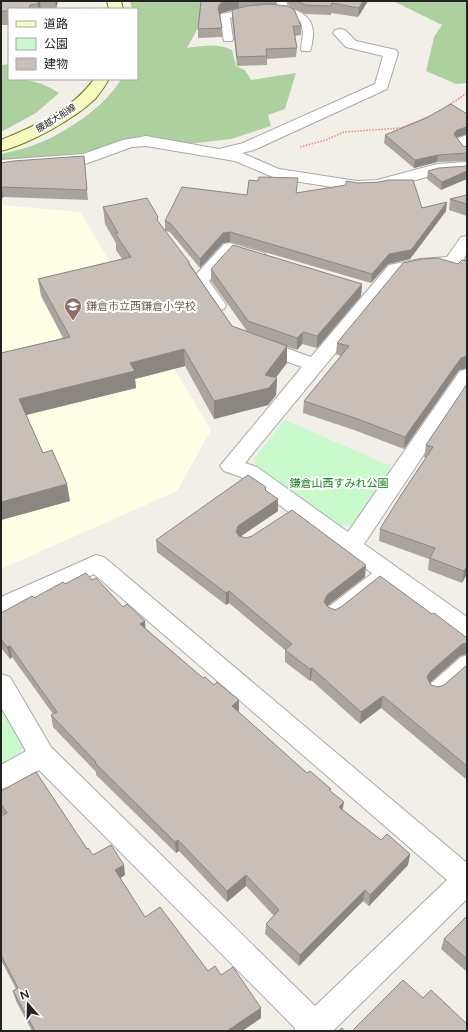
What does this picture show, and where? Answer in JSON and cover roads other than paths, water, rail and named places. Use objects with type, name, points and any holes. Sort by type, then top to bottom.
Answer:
[{"type":"main road","name":"腰越大船線","points":[[1,146],[30,134],[64,115],[89,96],[101,80]]},
{"type":"street","points":[[221,153],[248,147],[382,86],[390,53],[351,44],[340,33]]},
{"type":"street","points":[[1,165],[85,159],[129,143],[146,141],[239,157],[275,173],[357,186],[378,185],[437,169],[467,167]]},
{"type":"street","points":[[467,241],[459,265],[420,264],[394,269],[366,290],[315,365],[231,466],[248,472],[293,511],[351,544],[385,572],[467,630]]},
{"type":"street","points":[[227,319],[196,275],[230,248],[275,262]]},
{"type":"street","points":[[240,338],[315,365]]},
{"type":"street","points":[[351,544],[467,375]]},
{"type":"street","points":[[1,607],[96,563],[467,880],[312,1029],[42,755],[1,684]]},
{"type":"street","points":[[1,778],[42,755]]},
{"type":"lane","points":[[280,6],[304,18],[309,29],[306,49]]},
{"type":"lane","points":[[228,39],[224,16],[239,12],[262,10]]},
{"type":"lane","points":[[467,138],[460,141],[467,151]]},
{"type":"lane","points":[[333,613],[385,572]]},
{"type":"lane","points":[[435,690],[467,662]]},
{"type":"place","name":"鎌倉市立西鎌倉小学校","points":[[73,321]]},
{"type":"park label","name":"鎌倉山西すみれ公園","points":[[339,483]]}]
